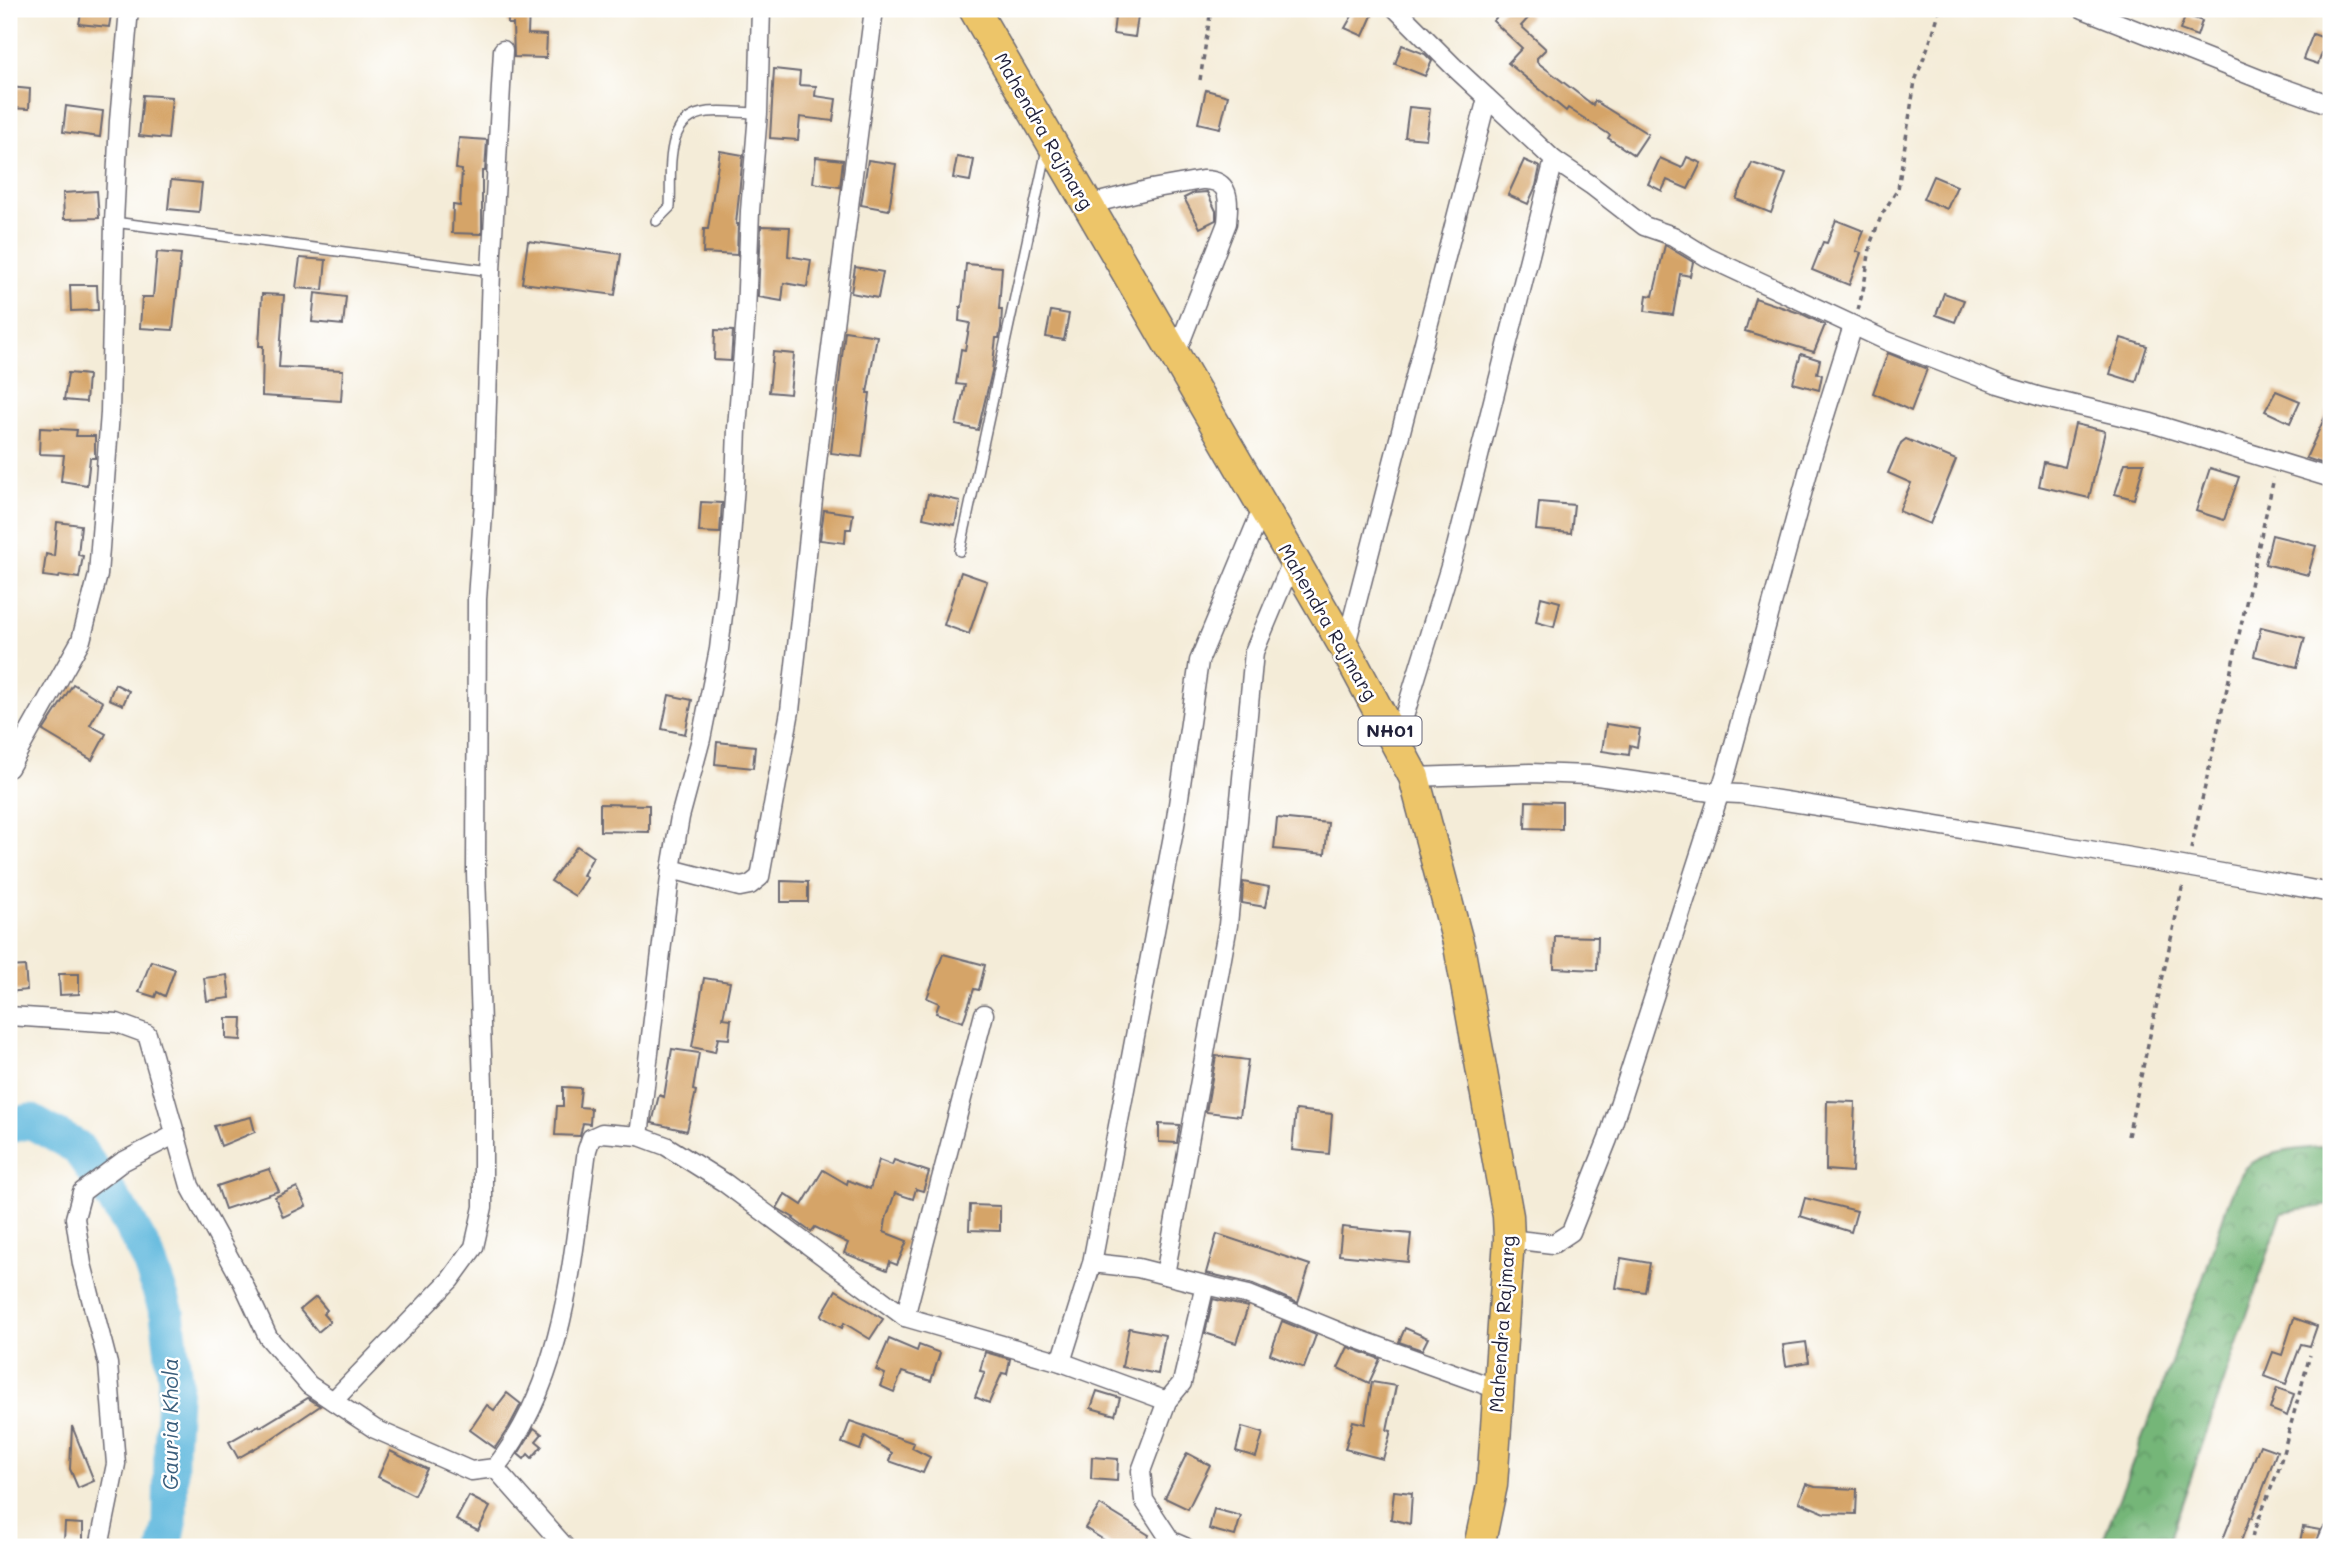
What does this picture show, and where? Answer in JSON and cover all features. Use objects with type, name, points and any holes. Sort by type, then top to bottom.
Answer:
[{"type":"highway","name":"Mahendra Rajmarg","points":[[974,9],[1345,648],[1414,777],[1459,946],[1508,1216],[1509,1239],[1492,1485],[1479,1547]]},
{"type":"street","points":[[9,768],[81,640],[98,575],[110,413],[119,121],[129,9]]},
{"type":"street","points":[[639,1136],[671,869],[680,817],[701,739],[719,649],[735,485],[758,113],[761,9]]},
{"type":"street","points":[[671,869],[740,887],[750,885],[760,877],[790,711],[825,394],[874,9]]},
{"type":"street","points":[[1396,9],[1554,160],[1644,226],[1673,236],[1707,257],[1853,326],[1998,384],[2151,423],[2331,478]]},
{"type":"street","points":[[2083,9],[2331,105]]},
{"type":"street","points":[[333,1401],[450,1280],[474,1247],[483,1207],[483,1085],[476,873],[477,599],[484,500],[491,271],[503,50]]},
{"type":"street","points":[[1345,648],[1487,98]]},
{"type":"street","points":[[1396,743],[1457,547],[1554,160]]},
{"type":"street","points":[[1087,205],[1202,180],[1222,184],[1226,190],[1227,223],[1175,356]]},
{"type":"street","points":[[1509,1239],[1553,1244],[1571,1233],[1608,1139],[1749,693],[1814,450],[1853,326]]},
{"type":"street","points":[[1061,1362],[1092,1263],[1175,825],[1199,660],[1263,507]]},
{"type":"street","points":[[1165,1275],[1228,925],[1254,652],[1293,559]]},
{"type":"street","points":[[1414,777],[1530,773],[1590,775],[1740,794],[2187,866],[2331,893]]},
{"type":"street","points":[[905,1317],[984,1014]]},
{"type":"street","points":[[9,1016],[117,1023],[147,1034],[190,1186],[243,1283],[268,1337],[309,1385],[375,1429],[471,1471],[495,1468],[510,1449],[536,1401],[556,1345],[568,1288],[591,1138],[602,1133],[639,1136],[666,1146],[725,1183],[905,1317],[1061,1362],[1167,1401]]},
{"type":"street","points":[[99,1547],[116,1464],[108,1364],[82,1264],[75,1218],[82,1192],[122,1162],[176,1134]]},
{"type":"street","points":[[1092,1263],[1138,1268],[1249,1295],[1347,1335],[1497,1389]]},
{"type":"street","points":[[1185,1547],[1171,1541],[1144,1500],[1141,1471],[1167,1401],[1182,1383],[1205,1285]]},
{"type":"street","points":[[495,1468],[565,1547]]},
{"type":"street","points":[[2325,1547],[2331,1533]]},
{"type":"lane","points":[[656,220],[670,206],[673,137],[685,120],[709,112],[758,113]]},
{"type":"lane","points":[[960,551],[1049,140]]},
{"type":"lane","points":[[114,222],[491,271]]},
{"type":"path","points":[[1199,80],[1211,9]]},
{"type":"path","points":[[1853,326],[1864,286],[1871,242],[1882,214],[1898,189],[1914,81],[1940,9]]},
{"type":"path","points":[[2128,1136],[2277,462]]},
{"type":"path","points":[[2251,1547],[2253,1533],[2278,1471],[2310,1355]]},
{"type":"green space","points":[[2331,1146],[2331,1205],[2282,1213],[2167,1547],[2100,1547],[2239,1178],[2245,1169],[2262,1158],[2286,1151]]},
{"type":"building","points":[[82,9],[112,9],[109,27],[79,24]]},
{"type":"building","points":[[508,9],[529,9],[528,34],[547,35],[546,58],[514,57],[513,24],[508,24]]},
{"type":"building","points":[[1116,9],[1139,9],[1135,37],[1113,34]]},
{"type":"building","points":[[1356,9],[1375,9],[1363,36],[1345,28]]},
{"type":"building","points":[[1504,9],[1523,9],[1530,16],[1521,26],[1546,49],[1537,58],[1537,62],[1593,105],[1595,101],[1648,134],[1634,155],[1608,138],[1610,135],[1568,108],[1566,111],[1508,63],[1522,48],[1493,21]]},
{"type":"building","points":[[2186,15],[2202,21],[2197,36],[2180,30]]},
{"type":"building","points":[[2313,34],[2327,39],[2318,64],[2303,59]]},
{"type":"building","points":[[1402,45],[1425,54],[1432,61],[1425,76],[1395,64]]},
{"type":"building","points":[[774,69],[800,72],[799,85],[816,86],[815,96],[836,99],[833,121],[800,117],[798,140],[770,138]]},
{"type":"building","points":[[9,87],[30,89],[29,109],[9,108]]},
{"type":"building","points":[[1206,90],[1228,96],[1220,128],[1198,123]]},
{"type":"building","points":[[143,95],[172,97],[168,139],[139,136]]},
{"type":"building","points":[[66,106],[103,111],[100,137],[63,132]]},
{"type":"building","points":[[1409,107],[1430,109],[1426,139],[1405,137]]},
{"type":"building","points":[[459,138],[487,140],[485,171],[482,171],[482,234],[452,233],[453,205],[460,206],[462,170],[456,169]]},
{"type":"building","points":[[720,151],[743,155],[736,224],[737,255],[703,253],[704,229],[708,229]]},
{"type":"building","points":[[816,157],[843,160],[840,187],[813,183]]},
{"type":"building","points":[[957,157],[974,160],[970,181],[953,178]]},
{"type":"building","points":[[1687,157],[1701,163],[1688,189],[1667,180],[1662,191],[1648,184],[1660,158],[1682,168]]},
{"type":"building","points":[[868,160],[896,164],[889,210],[861,205]]},
{"type":"building","points":[[1524,160],[1540,167],[1528,204],[1508,195]]},
{"type":"building","points":[[1752,163],[1786,174],[1771,213],[1736,199]]},
{"type":"building","points":[[1933,176],[1957,186],[1947,209],[1923,199]]},
{"type":"building","points":[[171,180],[202,183],[199,212],[168,209]]},
{"type":"building","points":[[97,191],[99,218],[64,219],[63,193]]},
{"type":"building","points":[[1207,192],[1216,211],[1216,220],[1200,228],[1184,198],[1194,193]]},
{"type":"building","points":[[1836,220],[1864,231],[1856,251],[1861,253],[1849,285],[1812,270],[1823,242],[1827,243]]},
{"type":"building","points":[[761,226],[790,227],[788,256],[811,260],[807,287],[784,283],[782,301],[758,297]]},
{"type":"building","points":[[528,241],[621,254],[615,295],[522,283]]},
{"type":"building","points":[[1665,245],[1693,262],[1690,276],[1680,274],[1673,315],[1645,311],[1647,295],[1653,296]]},
{"type":"building","points":[[157,252],[181,254],[173,330],[140,328],[142,297],[153,297]]},
{"type":"building","points":[[300,258],[326,260],[323,290],[296,288]]},
{"type":"building","points":[[966,264],[1002,267],[999,309],[1002,309],[1001,328],[999,338],[996,338],[992,371],[978,430],[956,425],[965,385],[956,384],[961,349],[965,350],[970,323],[959,321]]},
{"type":"building","points":[[855,267],[883,272],[878,298],[851,293]]},
{"type":"building","points":[[70,285],[97,285],[98,310],[71,311]]},
{"type":"building","points":[[315,293],[346,297],[343,325],[312,322]]},
{"type":"building","points":[[1944,293],[1964,300],[1955,322],[1936,315]]},
{"type":"building","points":[[262,294],[284,295],[279,367],[343,370],[341,401],[262,396],[263,346],[259,346]]},
{"type":"building","points":[[1755,298],[1825,325],[1814,352],[1745,331]]},
{"type":"building","points":[[1051,311],[1069,314],[1064,340],[1046,337]]},
{"type":"building","points":[[715,330],[733,331],[731,361],[714,360]]},
{"type":"building","points":[[845,331],[877,336],[867,393],[870,393],[862,457],[831,453]]},
{"type":"building","points":[[2121,338],[2147,346],[2136,382],[2110,374]]},
{"type":"building","points":[[773,352],[794,354],[790,394],[769,392]]},
{"type":"building","points":[[1888,353],[1927,369],[1911,411],[1873,393]]},
{"type":"building","points":[[1801,354],[1820,360],[1817,373],[1822,375],[1819,390],[1793,383]]},
{"type":"building","points":[[68,373],[88,375],[86,402],[64,400]]},
{"type":"building","points":[[2276,391],[2300,401],[2290,423],[2265,411]]},
{"type":"building","points":[[2331,404],[2331,448],[2324,464],[2306,458]]},
{"type":"building","points":[[2075,424],[2105,431],[2089,498],[2039,486],[2044,462],[2065,467]]},
{"type":"building","points":[[40,428],[77,430],[76,436],[95,436],[95,458],[90,458],[87,485],[61,481],[64,455],[39,454]]},
{"type":"building","points":[[1906,439],[1956,460],[1930,524],[1899,511],[1911,483],[1888,473],[1901,443]]},
{"type":"building","points":[[2125,463],[2144,463],[2134,499],[2115,494]]},
{"type":"building","points":[[2210,468],[2239,477],[2224,520],[2196,511]]},
{"type":"building","points":[[928,494],[960,501],[955,525],[923,518]]},
{"type":"building","points":[[701,502],[722,503],[720,533],[699,532]]},
{"type":"building","points":[[1539,502],[1574,505],[1571,533],[1536,530]]},
{"type":"building","points":[[824,510],[853,514],[851,529],[846,529],[845,543],[820,540]]},
{"type":"building","points":[[57,522],[81,525],[78,555],[83,556],[79,578],[43,576],[46,554],[54,556]]},
{"type":"building","points":[[2272,535],[2316,546],[2308,575],[2265,564]]},
{"type":"building","points":[[961,572],[987,581],[969,634],[944,625]]},
{"type":"building","points":[[1541,597],[1560,602],[1554,627],[1536,622]]},
{"type":"building","points":[[2261,627],[2305,638],[2297,667],[2254,656]]},
{"type":"building","points":[[73,684],[103,702],[90,725],[106,734],[92,760],[43,731]]},
{"type":"building","points":[[115,684],[129,691],[123,705],[109,699]]},
{"type":"building","points":[[669,695],[692,700],[685,734],[662,729]]},
{"type":"building","points":[[1606,724],[1640,729],[1637,747],[1630,745],[1629,755],[1602,751]]},
{"type":"building","points":[[717,742],[755,746],[753,768],[715,764]]},
{"type":"building","points":[[1526,801],[1562,802],[1562,829],[1525,828]]},
{"type":"building","points":[[600,804],[649,805],[649,832],[600,831]]},
{"type":"building","points":[[1277,818],[1328,823],[1325,854],[1274,849]]},
{"type":"building","points":[[577,846],[593,857],[583,875],[587,878],[575,896],[551,881]]},
{"type":"building","points":[[781,881],[808,882],[808,902],[781,902]]},
{"type":"building","points":[[1243,882],[1269,887],[1265,907],[1242,903]]},
{"type":"building","points":[[1555,936],[1598,937],[1597,970],[1554,968]]},
{"type":"building","points":[[943,954],[985,965],[979,990],[974,989],[963,1022],[936,1013],[939,1003],[927,998]]},
{"type":"building","points":[[151,961],[175,969],[165,996],[157,992],[155,997],[139,992]]},
{"type":"building","points":[[25,966],[27,990],[9,992],[9,967]]},
{"type":"building","points":[[59,974],[79,974],[79,994],[60,995]]},
{"type":"building","points":[[227,975],[230,998],[207,1001],[204,978]]},
{"type":"building","points":[[704,978],[730,982],[723,1018],[731,1019],[729,1039],[718,1038],[715,1052],[692,1047]]},
{"type":"building","points":[[226,1018],[242,1018],[241,1040],[226,1039]]},
{"type":"building","points":[[672,1049],[699,1053],[693,1090],[696,1091],[687,1131],[652,1123],[659,1095],[664,1097]]},
{"type":"building","points":[[1216,1056],[1248,1060],[1240,1116],[1206,1112]]},
{"type":"building","points":[[563,1087],[581,1088],[579,1107],[591,1108],[590,1124],[583,1123],[580,1136],[555,1135],[557,1106],[563,1106]]},
{"type":"building","points":[[1827,1101],[1855,1102],[1852,1172],[1826,1170]]},
{"type":"building","points":[[1296,1110],[1332,1114],[1329,1154],[1292,1150]]},
{"type":"building","points":[[251,1117],[255,1132],[221,1146],[214,1126]]},
{"type":"building","points":[[1159,1124],[1180,1125],[1177,1143],[1159,1142]]},
{"type":"building","points":[[879,1160],[892,1165],[894,1160],[929,1172],[923,1191],[916,1189],[913,1199],[895,1193],[884,1232],[907,1241],[897,1265],[890,1262],[887,1270],[844,1253],[848,1243],[815,1227],[811,1232],[777,1208],[785,1194],[802,1205],[823,1170],[847,1184],[848,1180],[870,1189]]},
{"type":"building","points":[[269,1169],[279,1191],[225,1209],[217,1186]]},
{"type":"building","points":[[297,1187],[306,1206],[283,1217],[275,1197]]},
{"type":"building","points":[[1805,1198],[1857,1211],[1851,1232],[1800,1216]]},
{"type":"building","points":[[970,1205],[1000,1206],[1000,1231],[969,1230]]},
{"type":"building","points":[[1342,1227],[1411,1234],[1408,1262],[1339,1255]]},
{"type":"building","points":[[1217,1234],[1310,1265],[1298,1303],[1253,1284],[1206,1273]]},
{"type":"building","points":[[1621,1258],[1650,1263],[1645,1292],[1616,1288]]},
{"type":"building","points":[[836,1290],[883,1319],[870,1339],[844,1323],[842,1328],[821,1316]]},
{"type":"building","points":[[316,1297],[327,1310],[323,1314],[330,1322],[318,1332],[300,1310]]},
{"type":"building","points":[[1213,1299],[1248,1307],[1236,1343],[1205,1333]]},
{"type":"building","points":[[2294,1318],[2317,1326],[2310,1346],[2301,1344],[2286,1384],[2264,1376],[2273,1352],[2282,1355]]},
{"type":"building","points":[[1282,1321],[1316,1335],[1304,1368],[1270,1354]]},
{"type":"building","points":[[1129,1328],[1165,1335],[1158,1374],[1122,1367]]},
{"type":"building","points":[[1405,1328],[1428,1338],[1422,1350],[1399,1342]]},
{"type":"building","points":[[889,1339],[917,1351],[919,1345],[940,1353],[931,1381],[902,1372],[894,1392],[880,1386],[885,1374],[876,1370]]},
{"type":"building","points":[[1806,1342],[1809,1362],[1786,1366],[1783,1345]]},
{"type":"building","points":[[1348,1347],[1380,1359],[1369,1383],[1338,1368]]},
{"type":"building","points":[[985,1352],[1010,1359],[1007,1374],[1002,1373],[989,1403],[975,1397],[985,1372],[980,1371]]},
{"type":"building","points":[[1372,1382],[1396,1386],[1387,1430],[1391,1431],[1383,1459],[1345,1449],[1353,1421],[1365,1424]]},
{"type":"building","points":[[2277,1388],[2294,1394],[2287,1416],[2270,1409]]},
{"type":"building","points":[[1097,1391],[1120,1398],[1115,1415],[1091,1408]]},
{"type":"building","points":[[507,1393],[521,1404],[495,1448],[470,1430],[487,1405],[494,1410]]},
{"type":"building","points":[[308,1398],[320,1406],[238,1458],[229,1442]]},
{"type":"building","points":[[850,1421],[914,1443],[912,1448],[930,1457],[923,1473],[889,1461],[892,1453],[865,1436],[860,1450],[842,1443]]},
{"type":"building","points":[[72,1426],[94,1481],[78,1488],[70,1469]]},
{"type":"building","points":[[1242,1427],[1263,1433],[1256,1457],[1236,1451]]},
{"type":"building","points":[[534,1428],[542,1434],[536,1441],[542,1446],[532,1458],[528,1454],[524,1459],[518,1454]]},
{"type":"building","points":[[2260,1445],[2277,1451],[2252,1518],[2250,1517],[2239,1547],[2220,1547]]},
{"type":"building","points":[[390,1451],[427,1469],[414,1495],[378,1477]]},
{"type":"building","points":[[1187,1453],[1210,1465],[1188,1509],[1165,1498]]},
{"type":"building","points":[[1092,1457],[1118,1459],[1117,1481],[1091,1479]]},
{"type":"building","points":[[1806,1484],[1815,1487],[1857,1489],[1856,1514],[1825,1513],[1799,1502]]},
{"type":"building","points":[[1394,1491],[1412,1493],[1410,1524],[1391,1519]]},
{"type":"building","points":[[469,1496],[490,1507],[478,1531],[456,1520]]},
{"type":"building","points":[[1100,1505],[1149,1535],[1142,1547],[1115,1547],[1085,1528]]},
{"type":"building","points":[[1214,1509],[1241,1516],[1235,1536],[1209,1529]]},
{"type":"building","points":[[65,1523],[83,1524],[83,1542],[64,1541]]},
{"type":"building","points":[[2303,1527],[2320,1530],[2314,1547],[2299,1547]]},
{"type":"waterway","name":"Gauria Khola","points":[[9,1126],[30,1121],[77,1147],[127,1219],[147,1255],[167,1313],[175,1380],[170,1523],[165,1547]]}]
